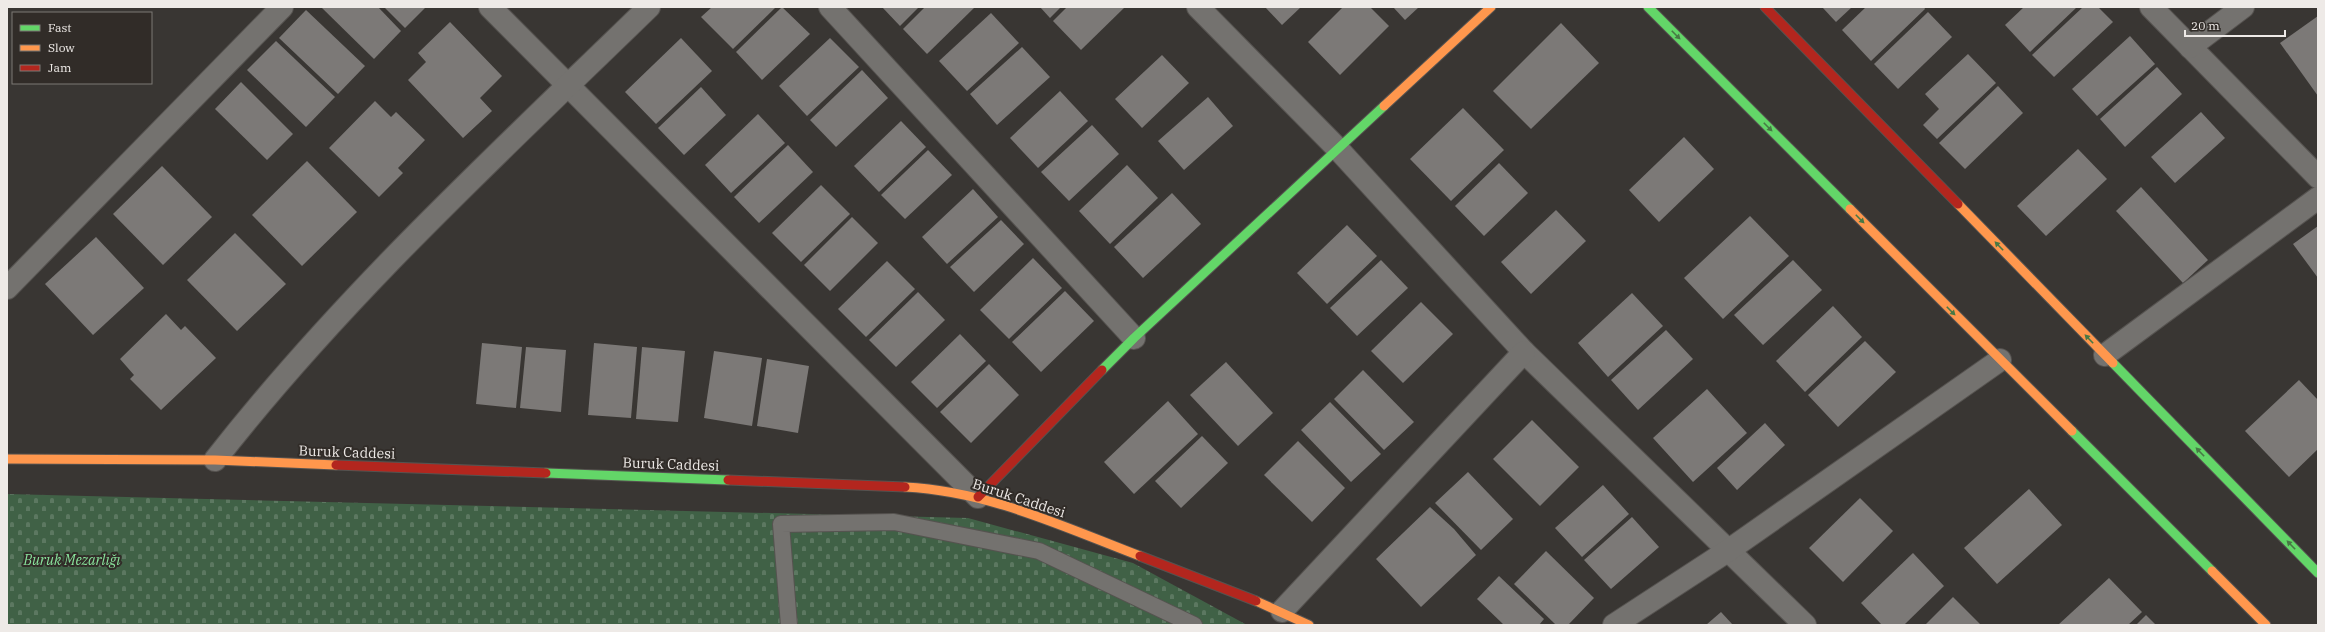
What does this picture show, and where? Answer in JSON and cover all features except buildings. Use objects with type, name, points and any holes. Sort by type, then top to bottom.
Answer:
[{"type":"main road","points":[[978,497],[1134,338],[1337,148],[1491,7]]},
{"type":"main road","points":[[1648,7],[2266,625]]},
{"type":"main road","points":[[1765,7],[2318,573]]},
{"type":"main road","name":"Buruk Caddesi","points":[[7,459],[215,460],[923,488],[978,497],[1025,512],[1282,611],[1309,625]]},
{"type":"street","points":[[7,288],[282,7]]},
{"type":"street","points":[[490,7],[978,497]]},
{"type":"street","points":[[215,460],[252,414],[319,336],[442,210],[649,7]]},
{"type":"street","points":[[830,7],[1134,338]]},
{"type":"street","points":[[1198,7],[1337,148],[1524,352],[1805,625]]},
{"type":"street","points":[[2151,7],[2318,177]]},
{"type":"street","points":[[2190,47],[2243,7]]},
{"type":"street","points":[[2105,355],[2318,198]]},
{"type":"street","points":[[1282,611],[1524,352]]},
{"type":"street","points":[[1614,625],[1729,550],[2000,360]]},
{"type":"lane","points":[[789,625],[781,524],[894,522],[1039,551],[1194,625]]},
{"type":"green space","name":"Buruk Mezarlığı","points":[[7,494],[968,518],[1133,563],[1247,625],[7,625]]},
{"type":"traffic: fast","points":[[1648,7],[1850,209]]},
{"type":"traffic: fast","points":[[1102,370],[1134,338],[1384,106]]},
{"type":"traffic: fast","points":[[2113,363],[2318,573]]},
{"type":"traffic: fast","points":[[2072,431],[2212,571]]},
{"type":"traffic: fast","points":[[546,473],[728,480]]},
{"type":"traffic: slow","points":[[1384,106],[1491,7]]},
{"type":"traffic: slow","points":[[1958,204],[2113,363]]},
{"type":"traffic: slow","points":[[1850,209],[2072,431]]},
{"type":"traffic: slow","points":[[7,459],[215,460],[336,465]]},
{"type":"traffic: slow","points":[[905,487],[966,495],[996,503],[1054,522],[1140,556]]},
{"type":"traffic: slow","points":[[2212,571],[2266,625]]},
{"type":"traffic: slow","points":[[1256,601],[1309,625]]},
{"type":"traffic: jam","points":[[1765,7],[1958,204]]},
{"type":"traffic: jam","points":[[978,497],[1102,370]]},
{"type":"traffic: jam","points":[[336,465],[546,473]]},
{"type":"traffic: jam","points":[[728,480],[905,487]]},
{"type":"traffic: jam","points":[[1140,556],[1256,601]]}]
